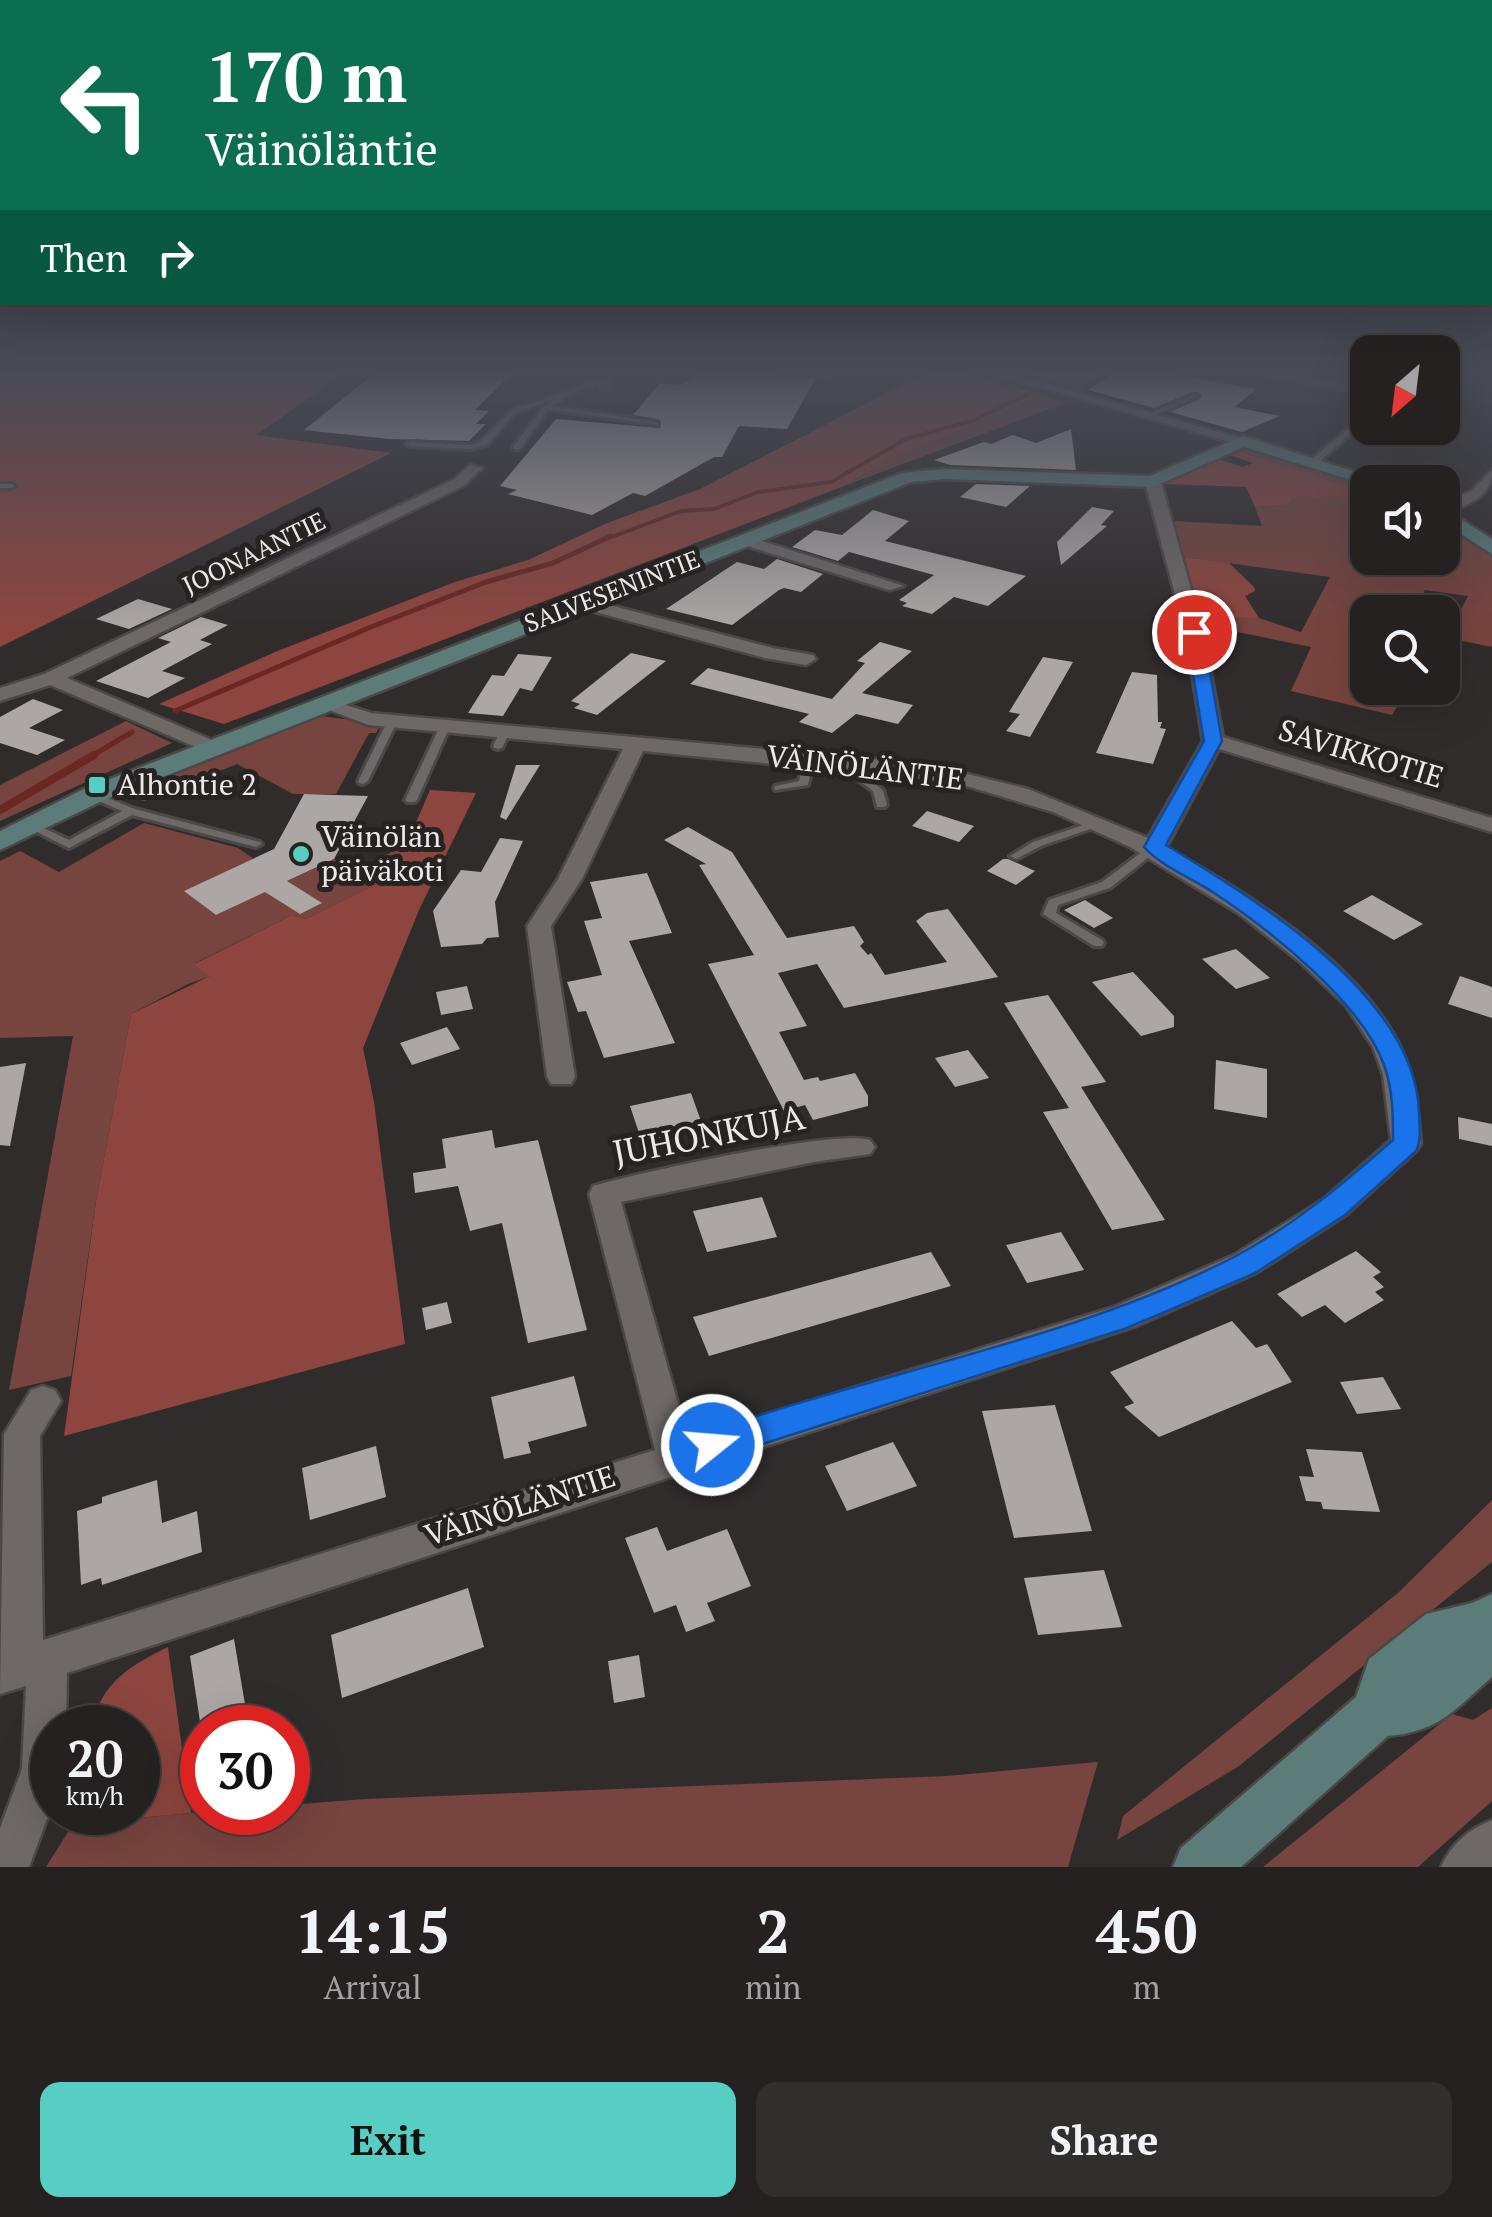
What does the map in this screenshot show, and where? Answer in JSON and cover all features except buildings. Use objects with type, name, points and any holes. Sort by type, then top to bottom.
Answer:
[{"type":"street","name":"SALVESENINTIE","points":[[0,842],[93,794],[908,476],[1153,482],[1212,455]]},
{"type":"street","points":[[1291,455],[1350,473]]},
{"type":"street","name":"JOONAANTIE","points":[[0,695],[51,678],[460,482],[475,468]]},
{"type":"street","points":[[1460,502],[1476,494],[1492,475]]},
{"type":"street","points":[[1153,482],[1194,632],[1213,741],[1155,847]]},
{"type":"street","points":[[1460,524],[1492,548]]},
{"type":"street","points":[[743,540],[894,586]]},
{"type":"street","points":[[583,602],[772,654],[806,658]]},
{"type":"street","points":[[51,678],[212,747]]},
{"type":"street","name":"VÄINÖLÄNTIE","points":[[23,1666],[1124,1317],[1245,1264],[1335,1207],[1406,1144],[1406,1100],[1396,1064],[1368,1010],[1225,890],[1155,847],[978,781],[636,744],[502,739],[444,726],[343,714],[324,704]]},
{"type":"street","name":"SAVIKKOTIE","points":[[1213,741],[1492,825]]},
{"type":"street","points":[[562,1078],[539,926],[570,878],[636,744]]},
{"type":"street","name":"JUHONKUJA","points":[[675,1457],[604,1194],[814,1150],[860,1147]]},
{"type":"street","points":[[2,1867],[14,1848],[44,1769],[23,1666],[22,1434],[43,1401]]},
{"type":"street","points":[[1200,1867],[1376,1712],[1418,1708],[1475,1660],[1487,1621]]},
{"type":"street","points":[[1464,1867],[1492,1842]]},
{"type":"lane","points":[[1315,462],[1323,455]]},
{"type":"lane","points":[[0,486],[11,486]]},
{"type":"lane","points":[[363,781],[392,722]]},
{"type":"lane","points":[[411,800],[444,726]]},
{"type":"lane","points":[[780,788],[804,783],[809,760]]},
{"type":"lane","points":[[855,765],[854,774],[878,790],[881,805]]},
{"type":"lane","points":[[93,794],[131,811],[256,844]]},
{"type":"lane","points":[[31,826],[68,845],[131,811]]},
{"type":"lane","points":[[1016,856],[1036,844],[1095,824]]},
{"type":"lane","points":[[1098,943],[1049,914],[1049,909],[1053,903],[1106,885],[1155,847]]},
{"type":"shaded area","points":[[0,455],[387,455],[0,647]]},
{"type":"shaded area","points":[[766,455],[902,455],[839,488],[224,724],[159,704],[275,652],[455,582],[528,560],[607,523],[700,489]]},
{"type":"shaded area","points":[[902,455],[926,455],[839,488]]},
{"type":"shaded area","points":[[1230,455],[1252,455],[1350,487],[1350,497],[1292,498],[1289,505],[1255,507],[1246,487],[1164,484],[1218,459],[1243,467],[1253,463]]},
{"type":"shaded area","points":[[1252,455],[1274,455],[1350,477],[1350,487]]},
{"type":"shaded area","points":[[1350,496],[1350,575],[1460,575],[1460,532],[1492,555],[1492,647],[1460,640],[1460,611],[1468,596],[1425,590],[1422,595],[1350,595],[1350,705],[1398,705],[1392,715],[1291,691],[1311,647],[1203,625],[1201,619],[1259,618],[1301,632],[1330,577],[1184,557],[1174,521],[1262,526],[1255,507],[1288,505],[1291,498]]},
{"type":"shaded area","points":[[1184,557],[1229,563],[1254,587],[1255,591],[1245,596],[1259,618],[1201,619]]},
{"type":"shaded area","points":[[321,716],[381,724],[376,733],[369,733],[336,794],[293,794],[237,764],[144,801],[120,796]]},
{"type":"shaded area","points":[[126,721],[172,743],[0,821],[0,785]]},
{"type":"shaded area","points":[[430,790],[476,793],[419,910],[363,1048],[374,1102],[405,1344],[64,1436],[96,1201],[131,1014],[210,976],[194,964],[292,915],[306,919],[385,880],[407,843]]},
{"type":"shaded area","points":[[144,823],[238,848],[254,859],[185,891],[216,915],[334,859],[360,870],[407,843],[385,880],[306,919],[292,915],[195,963],[211,976],[131,1014],[96,1201],[71,1376],[9,1390],[73,1036],[0,1038],[0,861],[20,851],[59,872]]},
{"type":"shaded area","points":[[1492,1500],[1492,1562],[1239,1766],[1117,1840],[1123,1816],[1399,1592]]},
{"type":"shaded area","points":[[168,1647],[180,1734],[180,1814],[160,1816],[160,1705],[99,1705],[119,1677]]},
{"type":"shaded area","points":[[1492,1708],[1492,1801],[1418,1867],[1263,1867],[1452,1714],[1473,1720]]},
{"type":"shaded area","points":[[1098,1762],[1068,1867],[46,1867],[66,1835],[160,1835],[160,1816],[180,1814],[180,1835],[310,1835],[310,1803],[947,1776]]},
{"type":"waterway","points":[[606,539],[681,511],[714,509],[758,492],[831,482],[878,455]]},
{"type":"waterway","points":[[175,711],[371,627],[486,582],[553,563],[611,536]]},
{"type":"waterway","points":[[90,757],[132,732]]},
{"type":"waterway","points":[[0,810],[94,755]]},
{"type":"place","name":"Alhontie 2","points":[[97,785]]},
{"type":"place","name":"Väinölän päiväkoti","points":[[301,854]]},
{"type":"route","points":[[712,1445],[1124,1317],[1154,1304],[1245,1264],[1335,1207],[1406,1144],[1406,1100],[1396,1064],[1368,1010],[1225,890],[1155,847],[1213,741],[1194,632]]}]
